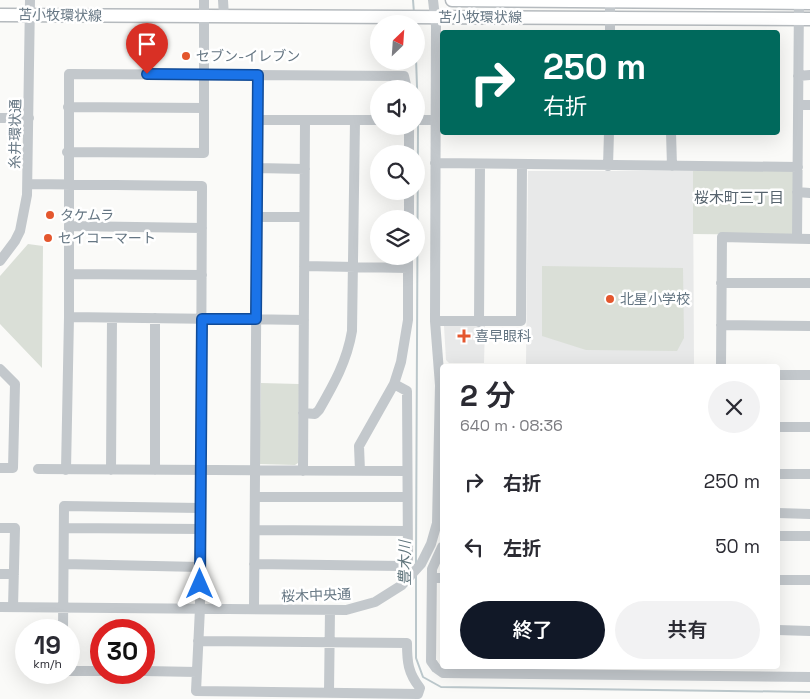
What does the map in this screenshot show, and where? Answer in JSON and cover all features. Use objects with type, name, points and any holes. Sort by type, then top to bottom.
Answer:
[{"type":"main road","name":"苫小牧環状線","points":[[452,0],[803,2]]},
{"type":"main road","name":"苫小牧環状線","points":[[0,15],[804,19]]},
{"type":"street","name":"糸井環状通","points":[[0,261],[16,241],[29,184],[30,0]]},
{"type":"street","points":[[68,152],[204,153],[204,0]]},
{"type":"street","points":[[224,0],[224,16]]},
{"type":"street","name":"桜木中央通","points":[[433,0],[429,17],[439,74],[439,120],[435,164],[435,321],[440,364]]},
{"type":"street","points":[[610,1],[610,30]]},
{"type":"street","points":[[797,239],[798,76],[804,19],[803,2]]},
{"type":"street","points":[[66,470],[69,317],[69,74],[404,76],[405,80]]},
{"type":"street","points":[[254,609],[258,75]]},
{"type":"street","points":[[798,76],[810,75]]},
{"type":"street","points":[[798,105],[810,105]]},
{"type":"street","points":[[68,107],[204,108]]},
{"type":"street","points":[[0,118],[29,118]]},
{"type":"street","points":[[257,120],[370,120]]},
{"type":"street","points":[[302,471],[305,120]]},
{"type":"street","points":[[303,413],[315,414],[319,410],[344,365],[352,331],[355,120]]},
{"type":"street","points":[[425,120],[439,120]]},
{"type":"street","points":[[608,135],[608,166]]},
{"type":"street","points":[[672,135],[672,166]]},
{"type":"street","points":[[435,164],[798,167]]},
{"type":"street","points":[[479,322],[480,164]]},
{"type":"street","points":[[435,321],[522,322],[522,165]]},
{"type":"street","points":[[257,168],[304,169]]},
{"type":"street","points":[[29,184],[202,186],[200,608],[198,641],[196,691],[418,694],[420,688],[410,676],[407,665],[406,643],[198,641]]},
{"type":"street","points":[[798,192],[810,192]]},
{"type":"street","points":[[257,217],[304,217]]},
{"type":"street","points":[[69,226],[202,228]]},
{"type":"street","points":[[721,364],[722,237],[810,239]]},
{"type":"street","points":[[304,266],[408,268],[408,320],[401,362],[394,384],[359,446],[360,471]]},
{"type":"street","points":[[69,274],[202,275]]},
{"type":"street","points":[[721,282],[810,283]]},
{"type":"street","points":[[69,317],[304,320]]},
{"type":"street","points":[[111,470],[112,318]]},
{"type":"street","points":[[154,470],[155,318]]},
{"type":"street","points":[[721,325],[810,326]]},
{"type":"street","points":[[0,369],[15,384],[13,468],[0,468]]},
{"type":"street","points":[[780,375],[810,375]]},
{"type":"street","points":[[254,564],[401,566],[408,560],[407,390],[394,384]]},
{"type":"street","points":[[780,427],[810,427]]},
{"type":"street","name":"桜木中央通","points":[[0,607],[330,610],[361,607],[375,602],[410,578],[421,564],[431,544],[439,510],[440,442]]},
{"type":"street","points":[[38,470],[408,471]]},
{"type":"street","points":[[780,474],[810,474]]},
{"type":"street","points":[[255,497],[407,497]]},
{"type":"street","points":[[63,619],[64,506],[200,508]]},
{"type":"street","points":[[780,513],[810,514]]},
{"type":"street","points":[[0,528],[15,528],[14,607]]},
{"type":"street","points":[[64,528],[200,529]]},
{"type":"street","points":[[255,530],[407,531]]},
{"type":"street","points":[[780,536],[810,536]]},
{"type":"street","points":[[440,552],[432,570],[437,578],[437,628],[431,661],[443,673],[670,671],[810,677]]},
{"type":"street","points":[[64,564],[200,567]]},
{"type":"street","points":[[0,574],[14,574]]},
{"type":"street","points":[[780,580],[810,580]]},
{"type":"street","points":[[328,692],[330,610]]},
{"type":"street","points":[[780,630],[810,631]]},
{"type":"street","points":[[155,671],[197,672]]},
{"type":"shaded area","name":"北星小学校","points":[[528,171],[693,171],[694,364],[526,364]]},
{"type":"shaded area","points":[[693,171],[793,171],[793,235],[693,234]]},
{"type":"shaded area","points":[[28,244],[43,246],[42,368],[0,324],[0,276]]},
{"type":"shaded area","points":[[542,266],[683,268],[684,338],[677,351],[586,350],[542,336]]},
{"type":"shaded area","name":"喜早眼科","points":[[485,325],[484,363],[449,363],[446,360],[444,326]]},
{"type":"shaded area","points":[[261,383],[299,384],[298,463],[295,465],[259,464]]},
{"type":"waterway","name":"豊木川","points":[[413,0],[414,13]]},
{"type":"waterway","name":"豊木川","points":[[416,70],[417,80]]},
{"type":"waterway","name":"豊木川","points":[[416,563],[418,135]]},
{"type":"waterway","name":"豊木川","points":[[416,575],[416,658],[423,677],[441,687],[810,692]]},
{"type":"place","name":"セブン-イレブン","points":[[186,56]]},
{"type":"place","name":"タケムラ","points":[[50,215]]},
{"type":"place","name":"セイコーマート","points":[[48,238]]},
{"type":"place","name":"北星小学校","points":[[610,299]]},
{"type":"place","name":"喜早眼科","points":[[464,336]]},
{"type":"district","name":"桜木町三丁目","points":[[739,198]]},
{"type":"route","points":[[147,74],[258,75],[256,319],[202,319],[200,584]]}]
